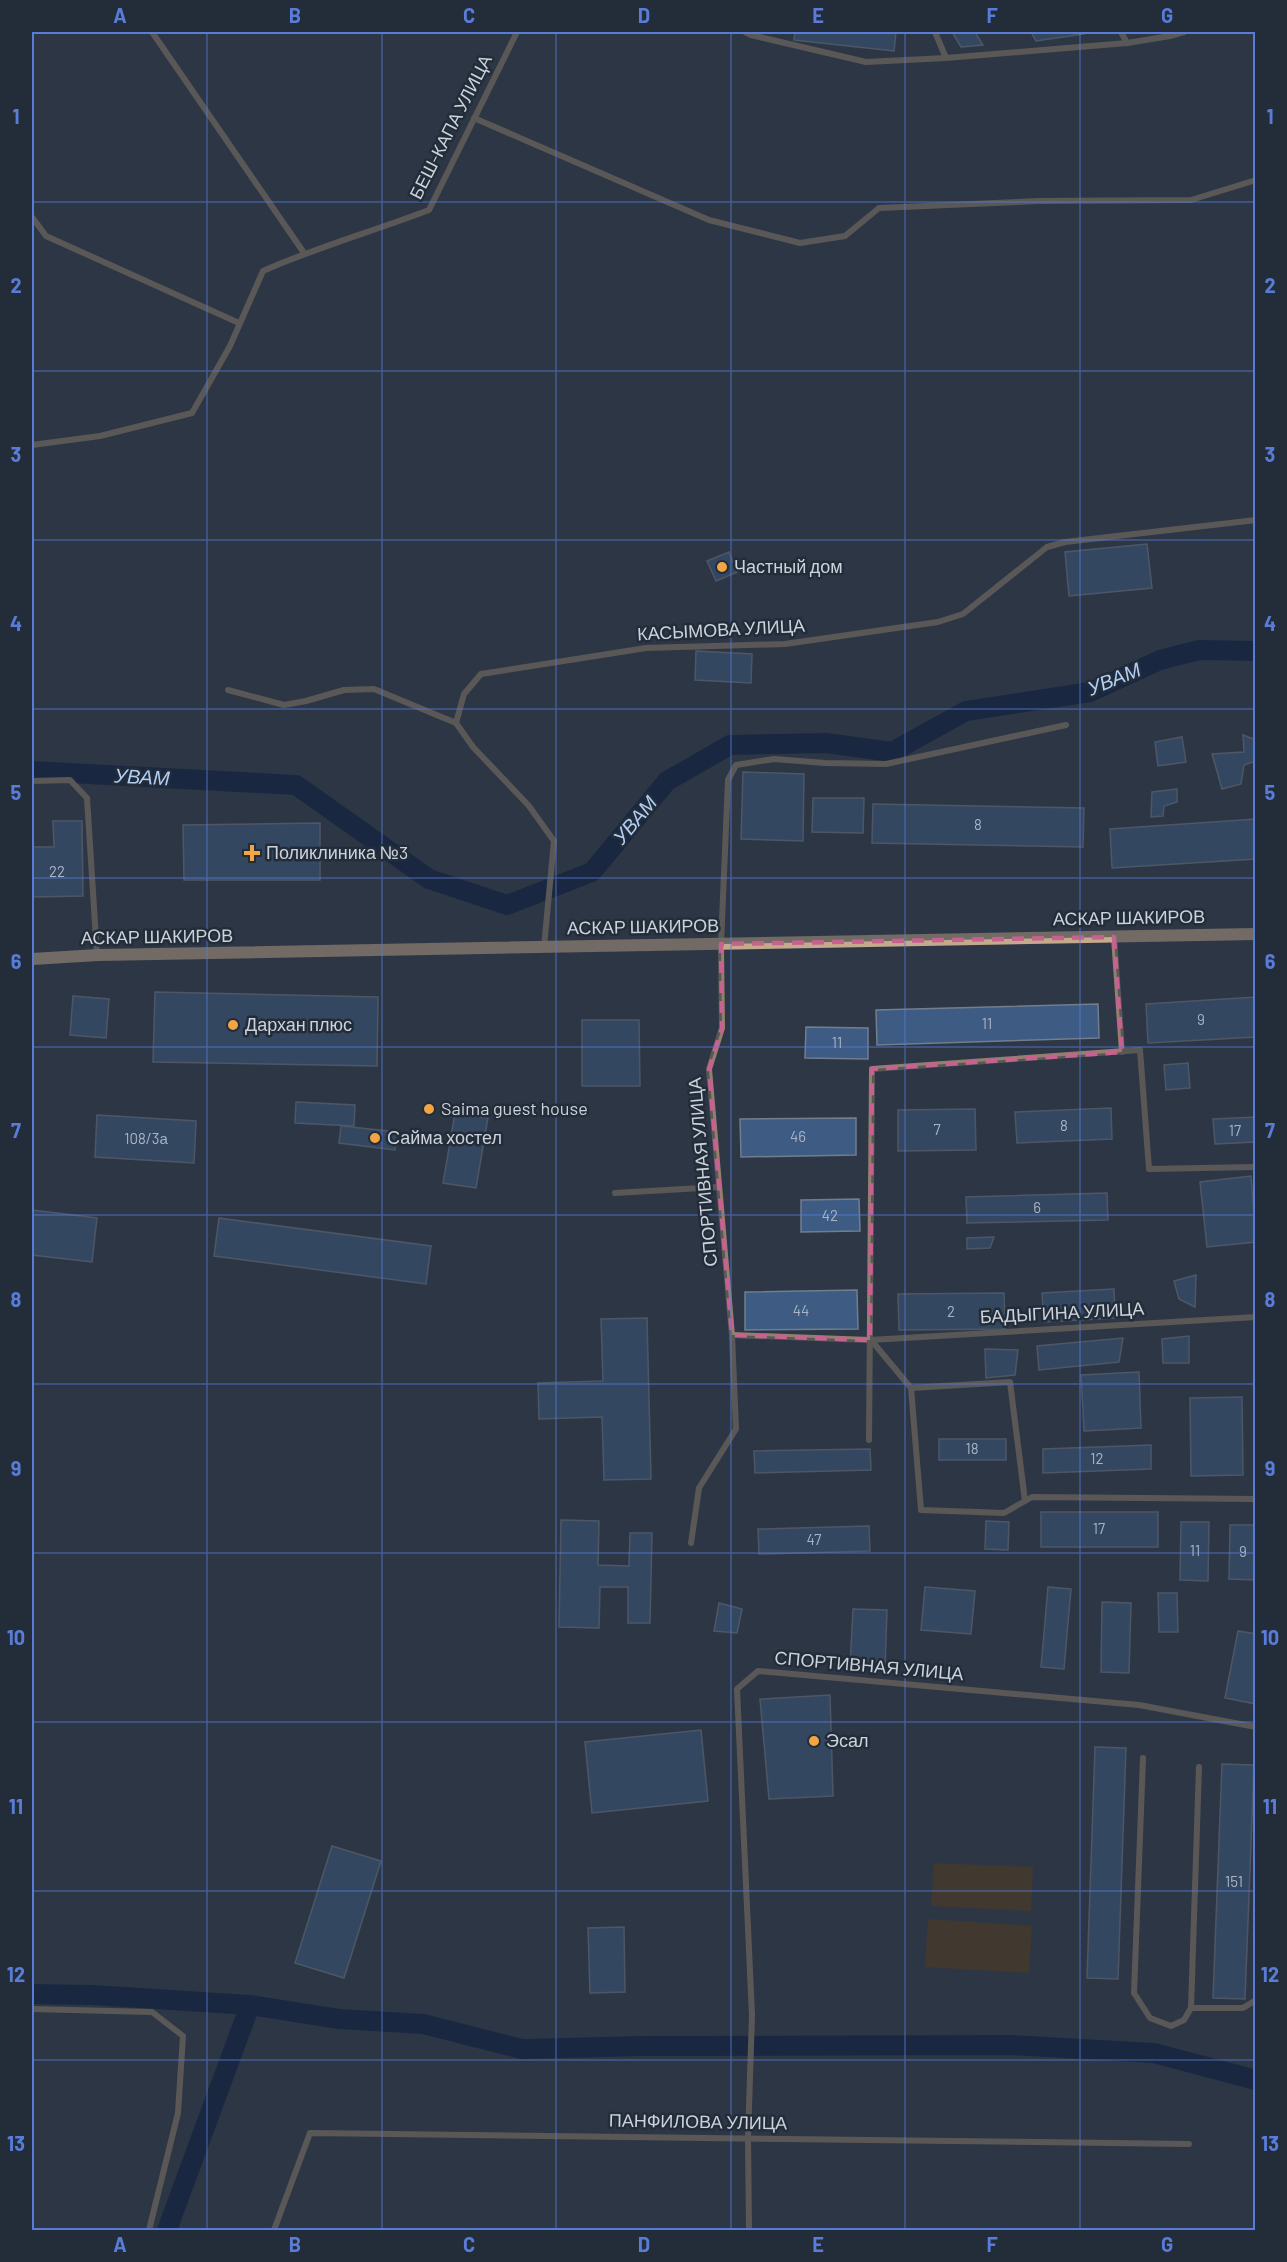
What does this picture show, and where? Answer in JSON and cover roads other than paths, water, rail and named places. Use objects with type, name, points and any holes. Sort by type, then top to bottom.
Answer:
[{"type":"main road","name":"АСКАР ШАКИРОВ","points":[[32,959],[98,955],[1256,934]]},
{"type":"street","points":[[152,32],[304,253]]},
{"type":"street","name":"БЕШ-КАПА УЛИЦА","points":[[32,445],[100,436],[192,413],[230,346],[263,271],[304,253],[429,210],[517,32]]},
{"type":"street","points":[[746,32],[866,62],[946,58],[1127,43],[1184,32]]},
{"type":"street","points":[[935,32],[946,58]]},
{"type":"street","points":[[1121,32],[1127,43]]},
{"type":"street","points":[[474,118],[710,220],[800,243],[845,236],[879,207],[1038,201],[1191,200],[1256,180]]},
{"type":"street","points":[[32,217],[46,236],[239,323]]},
{"type":"street","name":"КАСЫМОВА УЛИЦА","points":[[456,723],[464,694],[481,674],[646,648],[785,644],[938,622],[963,614],[1047,548],[1065,542],[1256,520]]},
{"type":"street","points":[[228,690],[284,705],[344,690],[374,689],[456,723],[473,747],[529,806],[554,841],[544,947]]},
{"type":"street","name":"СПОРТИВНАЯ УЛИЦА","points":[[691,1543],[699,1488],[736,1429],[732,1335],[709,1069],[722,1028],[722,944],[728,780],[736,765],[774,759],[825,764],[886,764],[1066,725]]},
{"type":"street","points":[[32,781],[70,780],[87,798],[98,955]]},
{"type":"street","points":[[1114,937],[1122,1052]]},
{"type":"street","points":[[870,1440],[872,1069],[1140,1050],[1149,1169],[1256,1167]]},
{"type":"street","points":[[615,1193],[718,1187]]},
{"type":"street","name":"БАДЫГИНА УЛИЦА","points":[[732,1335],[870,1340],[1256,1317]]},
{"type":"street","points":[[870,1340],[911,1388],[921,1510],[1004,1513],[1032,1497],[1256,1498]]},
{"type":"street","points":[[911,1388],[1010,1382],[1025,1501]]},
{"type":"street","name":"СПОРТИВНАЯ УЛИЦА","points":[[748,2138],[752,2015],[738,1689],[758,1671],[1139,1705],[1256,1727]]},
{"type":"street","points":[[1143,1758],[1134,1993],[1150,2019],[1171,2026],[1184,2020],[1191,2008],[1199,1767]]},
{"type":"street","points":[[1191,2008],[1243,2008],[1256,2000]]},
{"type":"street","points":[[32,2009],[152,2012],[183,2036],[178,2113],[148,2230]]},
{"type":"street","name":"ПАНФИЛОВА УЛИЦА","points":[[274,2230],[310,2133],[1189,2144]]},
{"type":"street","points":[[748,2138],[749,2230]]},
{"type":"waterway","name":"УВАМ","points":[[32,771],[296,785],[429,879],[507,905],[592,872],[667,781],[730,745],[826,743],[892,752],[966,711],[1090,692],[1160,660],[1199,650],[1256,651]]},
{"type":"waterway","points":[[32,1994],[93,1995],[250,2005],[339,2019],[423,2024],[522,2049],[643,2046],[1011,2045],[1154,2053],[1256,2080]]},
{"type":"waterway","points":[[167,2230],[250,2005]]},
{"type":"place","name":"Частный дом","points":[[722,567]]},
{"type":"place","name":"Поликлиника №3","points":[[252,853]]},
{"type":"place","name":"Дархан плюс","points":[[233,1025]]},
{"type":"place","name":"Saima guest house","points":[[429,1109]]},
{"type":"place","name":"Сайма хостел","points":[[375,1138]]},
{"type":"place","name":"Эсал","points":[[814,1741]]}]
